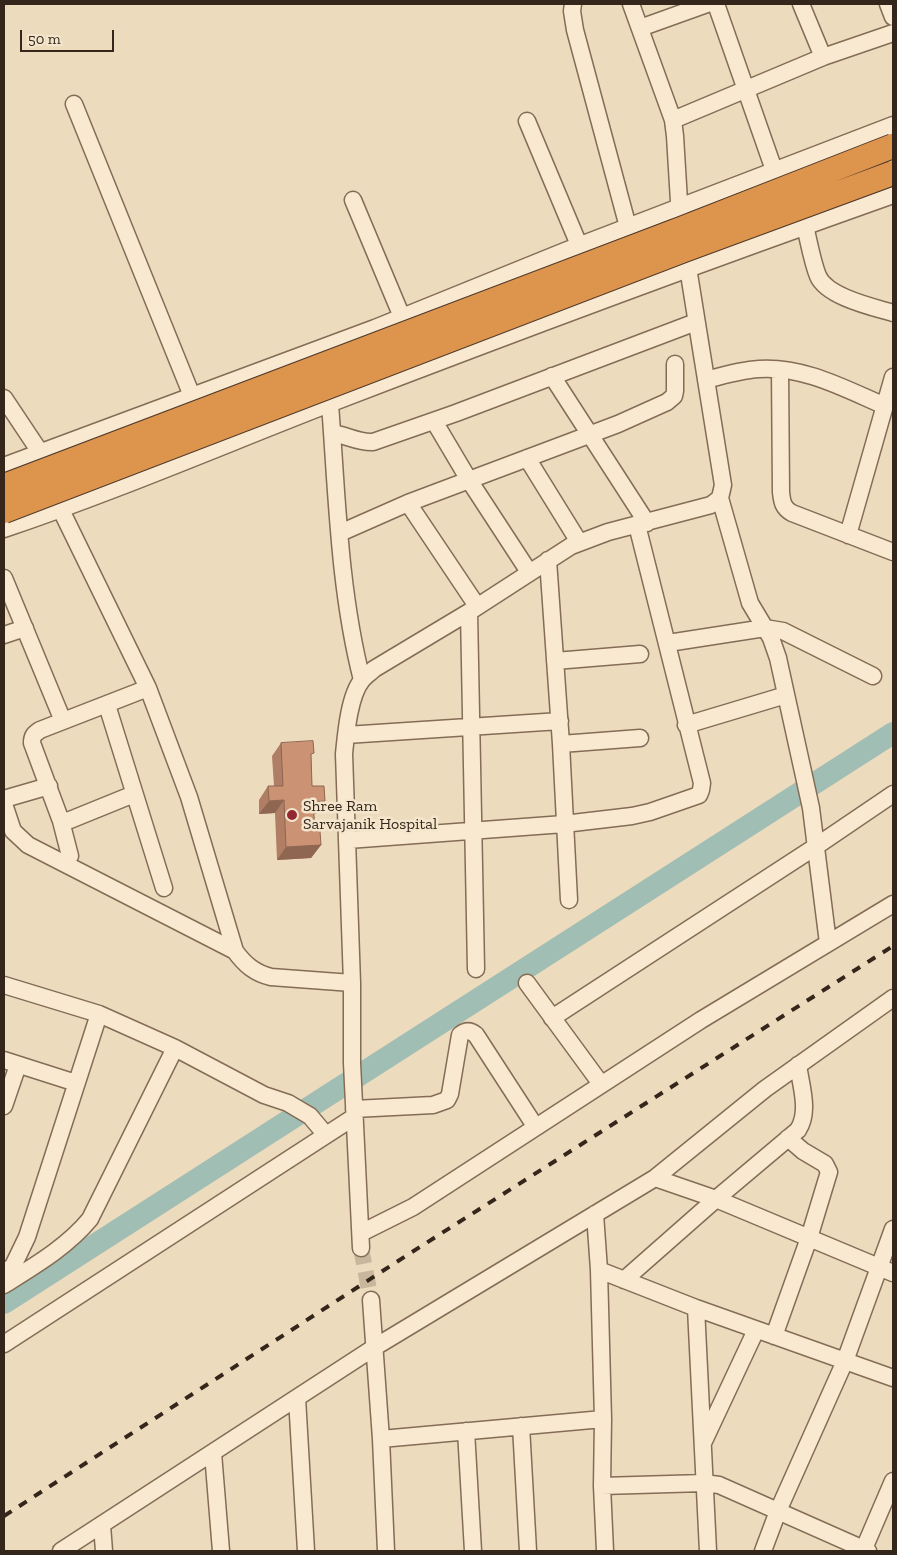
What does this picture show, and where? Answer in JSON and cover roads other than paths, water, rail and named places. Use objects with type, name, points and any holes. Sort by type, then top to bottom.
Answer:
[{"type":"highway","points":[[4,486],[682,229],[893,146]]},
{"type":"highway","points":[[4,511],[684,250],[893,172]]},
{"type":"street","points":[[573,4],[572,11],[575,30],[628,227]]},
{"type":"street","points":[[631,4],[673,120],[680,218],[722,472],[723,485],[720,498],[750,603],[775,646],[810,800],[828,943]]},
{"type":"street","points":[[640,28],[707,4]]},
{"type":"street","points":[[716,4],[774,170]]},
{"type":"street","points":[[801,4],[823,57]]},
{"type":"street","points":[[888,4],[893,17]]},
{"type":"street","points":[[673,120],[823,57],[893,33]]},
{"type":"street","points":[[74,104],[192,396]]},
{"type":"street","points":[[527,120],[579,245]]},
{"type":"street","points":[[4,466],[402,317],[579,245],[893,125]]},
{"type":"street","points":[[4,529],[61,510],[330,404],[687,268],[893,195]]},
{"type":"street","points":[[353,200],[402,317]]},
{"type":"street","points":[[805,226],[818,276],[823,285],[836,293],[893,313]]},
{"type":"street","points":[[332,433],[345,435],[361,442],[374,442],[696,322]]},
{"type":"street","points":[[340,533],[408,503],[618,424],[670,400],[674,396],[675,364]]},
{"type":"street","points":[[706,380],[761,368],[780,370],[814,376],[885,406]]},
{"type":"street","points":[[780,370],[780,492],[782,504],[792,514],[893,552]]},
{"type":"street","points":[[348,840],[564,824],[632,816],[650,812],[699,795],[702,783],[686,725],[642,524],[552,376]]},
{"type":"street","points":[[848,535],[893,377]]},
{"type":"street","points":[[4,398],[40,452]]},
{"type":"street","points":[[330,404],[345,595],[354,651],[362,680]]},
{"type":"street","points":[[434,421],[469,480],[529,572]]},
{"type":"street","points":[[527,458],[579,542]]},
{"type":"street","points":[[720,498],[711,505],[608,532],[579,542],[374,670],[362,680],[354,694],[344,754],[352,983],[352,1063],[361,1241],[708,1015],[893,904]]},
{"type":"street","points":[[408,503],[473,609],[470,727],[476,969]]},
{"type":"street","points":[[61,510],[148,688],[189,797],[236,951],[243,962],[259,974],[272,977],[352,983]]},
{"type":"street","points":[[548,560],[560,721],[569,900]]},
{"type":"street","points":[[4,578],[63,721]]},
{"type":"street","points":[[4,635],[25,628]]},
{"type":"street","points":[[668,644],[765,628],[783,631],[872,676]]},
{"type":"street","points":[[555,662],[640,654]]},
{"type":"street","points":[[70,856],[61,820],[32,744],[32,737],[40,730],[148,688]]},
{"type":"street","points":[[686,725],[786,695]]},
{"type":"street","points":[[107,705],[164,888]]},
{"type":"street","points":[[346,735],[560,721]]},
{"type":"street","points":[[561,744],[640,738]]},
{"type":"street","points":[[4,798],[49,786]]},
{"type":"street","points":[[61,820],[70,820],[134,794]]},
{"type":"street","points":[[552,1018],[816,847],[893,794]]},
{"type":"street","points":[[4,804],[7,823],[12,831],[28,845],[236,951]]},
{"type":"street","points":[[527,983],[601,1084]]},
{"type":"street","points":[[4,985],[99,1014],[175,1048],[264,1095],[288,1103],[310,1116],[326,1135]]},
{"type":"street","points":[[61,1551],[375,1347],[655,1178],[765,1089],[893,998]]},
{"type":"street","points":[[4,1272],[13,1266],[27,1237],[99,1014]]},
{"type":"street","points":[[4,1344],[326,1135],[354,1106],[434,1105],[447,1100],[450,1094],[460,1035],[464,1031],[471,1031],[476,1035],[535,1126]]},
{"type":"street","points":[[4,1285],[44,1260],[90,1219],[175,1048]]},
{"type":"street","points":[[4,1106],[11,1062],[76,1083]]},
{"type":"street","points":[[624,1280],[798,1130],[804,1122],[804,1113],[798,1065]]},
{"type":"street","points":[[774,1336],[809,1238],[829,1172],[825,1164],[803,1151],[788,1138]]},
{"type":"street","points":[[655,1178],[716,1199],[887,1270]]},
{"type":"street","points":[[595,1214],[599,1270],[603,1419],[602,1486],[605,1551]]},
{"type":"street","points":[[763,1551],[778,1511],[887,1270],[893,1228]]},
{"type":"street","points":[[599,1270],[696,1308],[893,1378]]},
{"type":"street","points":[[371,1300],[381,1439],[386,1551]]},
{"type":"street","points":[[696,1308],[708,1551]]},
{"type":"street","points":[[702,1446],[756,1330]]},
{"type":"street","points":[[297,1398],[306,1551]]},
{"type":"street","points":[[381,1439],[603,1419]]},
{"type":"street","points":[[521,1426],[528,1551]]},
{"type":"street","points":[[466,1431],[473,1551]]},
{"type":"street","points":[[213,1453],[221,1551]]},
{"type":"street","points":[[602,1486],[719,1485],[865,1551],[893,1481]]},
{"type":"street","points":[[102,1525],[104,1551]]},
{"type":"waterway","points":[[4,1303],[893,733]]},
{"type":"tunnel","points":[[361,1248],[371,1300]]},
{"type":"railway","points":[[4,1516],[412,1252],[893,946]]},
{"type":"place","name":"Shree Ram Sarvajanik Hospital","points":[[292,815]]}]
